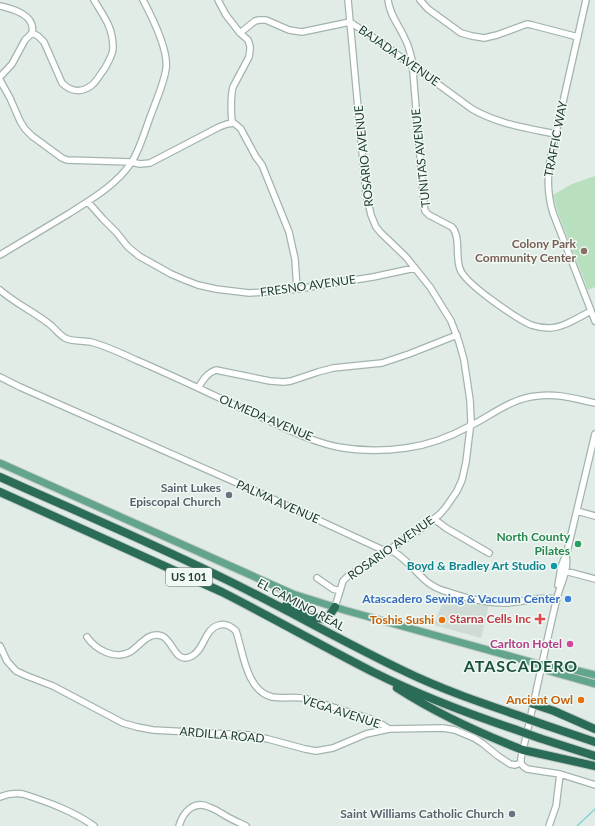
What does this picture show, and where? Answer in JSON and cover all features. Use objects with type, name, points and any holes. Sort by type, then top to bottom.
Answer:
[{"type":"highway","name":"EL CAMINO REAL","points":[[0,477],[186,560],[406,672],[460,695],[595,742]]},
{"type":"highway","name":"EL CAMINO REAL","points":[[0,492],[222,592],[373,672],[401,685],[444,704],[539,738],[595,756]]},
{"type":"highway","points":[[274,604],[289,606],[318,619],[325,618],[331,614],[335,607]]},
{"type":"highway","points":[[373,672],[421,703],[467,726],[523,750],[595,766]]},
{"type":"highway","points":[[533,704],[554,711],[595,729]]},
{"type":"main road","name":"EL CAMINO REAL","points":[[0,463],[284,590],[335,607],[542,665],[550,671],[595,684]]},
{"type":"main road","name":"EL CAMINO REAL","points":[[542,665],[548,663],[595,675]]},
{"type":"street","points":[[32,33],[44,42],[62,83],[66,87],[72,90],[78,90],[92,85],[109,62],[113,50],[110,27],[94,0]]},
{"type":"street","points":[[0,255],[88,202],[118,179],[131,162],[145,131],[166,70],[164,49],[157,28],[143,0]]},
{"type":"street","points":[[218,0],[226,16],[250,43],[249,57],[233,87],[231,100],[232,123]]},
{"type":"street","name":"ROSARIO AVENUE","points":[[335,607],[343,581],[348,576],[418,531],[440,514],[450,502],[462,480],[471,426],[470,400],[464,360],[457,335],[451,321],[430,287],[415,268],[381,233],[371,215],[366,193],[348,0]]},
{"type":"street","points":[[388,0],[390,11],[408,44],[412,66]]},
{"type":"street","points":[[420,0],[428,9],[461,33],[472,36],[484,38],[527,24],[578,36]]},
{"type":"street","name":"TRAFFIC WAY","points":[[586,0],[555,134],[548,175],[548,185],[550,204],[556,222],[595,320]]},
{"type":"street","points":[[0,6],[21,12],[31,23],[33,30],[0,81],[25,129],[62,158],[79,161],[131,162],[140,164],[150,163],[219,127],[232,123],[241,129],[262,165],[289,232],[296,259],[297,289]]},
{"type":"street","name":"BAJADA AVENUE","points":[[240,33],[255,21],[263,19],[296,32],[309,31],[350,22],[481,114],[504,123],[555,134]]},
{"type":"street","name":"TUNITAS AVENUE","points":[[412,66],[425,211],[429,215],[455,230],[459,268],[466,278],[479,290],[511,313],[538,327],[559,327],[592,311]]},
{"type":"street","name":"FRESNO AVENUE","points":[[88,202],[128,247],[139,256],[185,280],[216,289],[232,292],[266,293],[374,277],[415,268]]},
{"type":"street","name":"OLMEDA AVENUE","points":[[0,290],[18,304],[48,323],[65,337],[72,340],[104,346],[293,432],[338,447],[389,450],[423,445],[440,440],[471,426],[511,403],[529,397],[544,395],[558,396],[595,403]]},
{"type":"street","points":[[198,388],[207,375],[216,370],[270,382],[291,381],[333,368],[382,363],[417,352],[457,335]]},
{"type":"street","name":"PALMA AVENUE","points":[[0,377],[385,551],[393,551],[408,563],[426,581],[447,592],[482,601],[499,603],[547,598],[556,600]]},
{"type":"street","points":[[558,592],[557,588],[560,572],[566,556],[595,434]]},
{"type":"street","points":[[577,511],[595,516]]},
{"type":"street","points":[[434,519],[446,528],[489,553]]},
{"type":"street","points":[[521,763],[556,600],[558,592],[561,588],[565,571],[566,556]]},
{"type":"street","points":[[565,571],[595,579]]},
{"type":"street","points":[[317,578],[334,589],[340,591]]},
{"type":"street","name":"VEGA AVENUE","points":[[87,637],[90,642],[99,649],[119,655],[130,652],[141,642],[151,636],[161,636],[178,655],[182,657],[190,657],[197,652],[211,629],[222,624],[227,625],[236,630],[243,657],[249,672],[259,689],[266,694],[274,697],[297,697],[307,699],[370,719],[389,729]]},
{"type":"street","name":"ARDILLA ROAD","points":[[0,646],[7,661],[16,670],[53,686],[117,719],[137,727],[153,730],[248,735],[316,751],[332,748],[366,734],[389,729],[437,728],[456,730],[482,743],[510,764],[515,765],[521,763],[527,769],[560,774],[595,785]]},
{"type":"street","points":[[549,826],[556,806],[560,774]]},
{"type":"street","points":[[0,797],[13,794],[23,794],[65,810],[94,826]]},
{"type":"street","points":[[179,826],[188,809],[193,806],[201,805],[209,807],[246,826]]},
{"type":"shaded area","points":[[445,596],[489,605],[481,638],[434,625]]},
{"type":"green space","name":"Colony Park Community Center","points":[[595,176],[595,287],[588,290],[558,213],[553,195],[572,184]]},
{"type":"waterway","points":[[577,826],[595,809]]},
{"type":"place","name":"Colony Park Community Center","points":[[584,251]]},
{"type":"place","name":"Saint Lukes Episcopal Church","points":[[229,495]]},
{"type":"place","name":"North County Pilates","points":[[578,544]]},
{"type":"place","name":"Boyd & Bradley Art Studio","points":[[554,566]]},
{"type":"place","name":"Atascadero Sewing & Vacuum Center","points":[[568,599]]},
{"type":"place","name":"Starna Cells Inc","points":[[540,619]]},
{"type":"place","name":"Toshis Sushi","points":[[442,620]]},
{"type":"place","name":"Carlton Hotel","points":[[570,644]]},
{"type":"place","name":"Ancient Owl","points":[[581,700]]},
{"type":"place","name":"Saint Williams Catholic Church","points":[[512,814]]},
{"type":"district","name":"ATASCADERO","points":[[521,666]]}]
